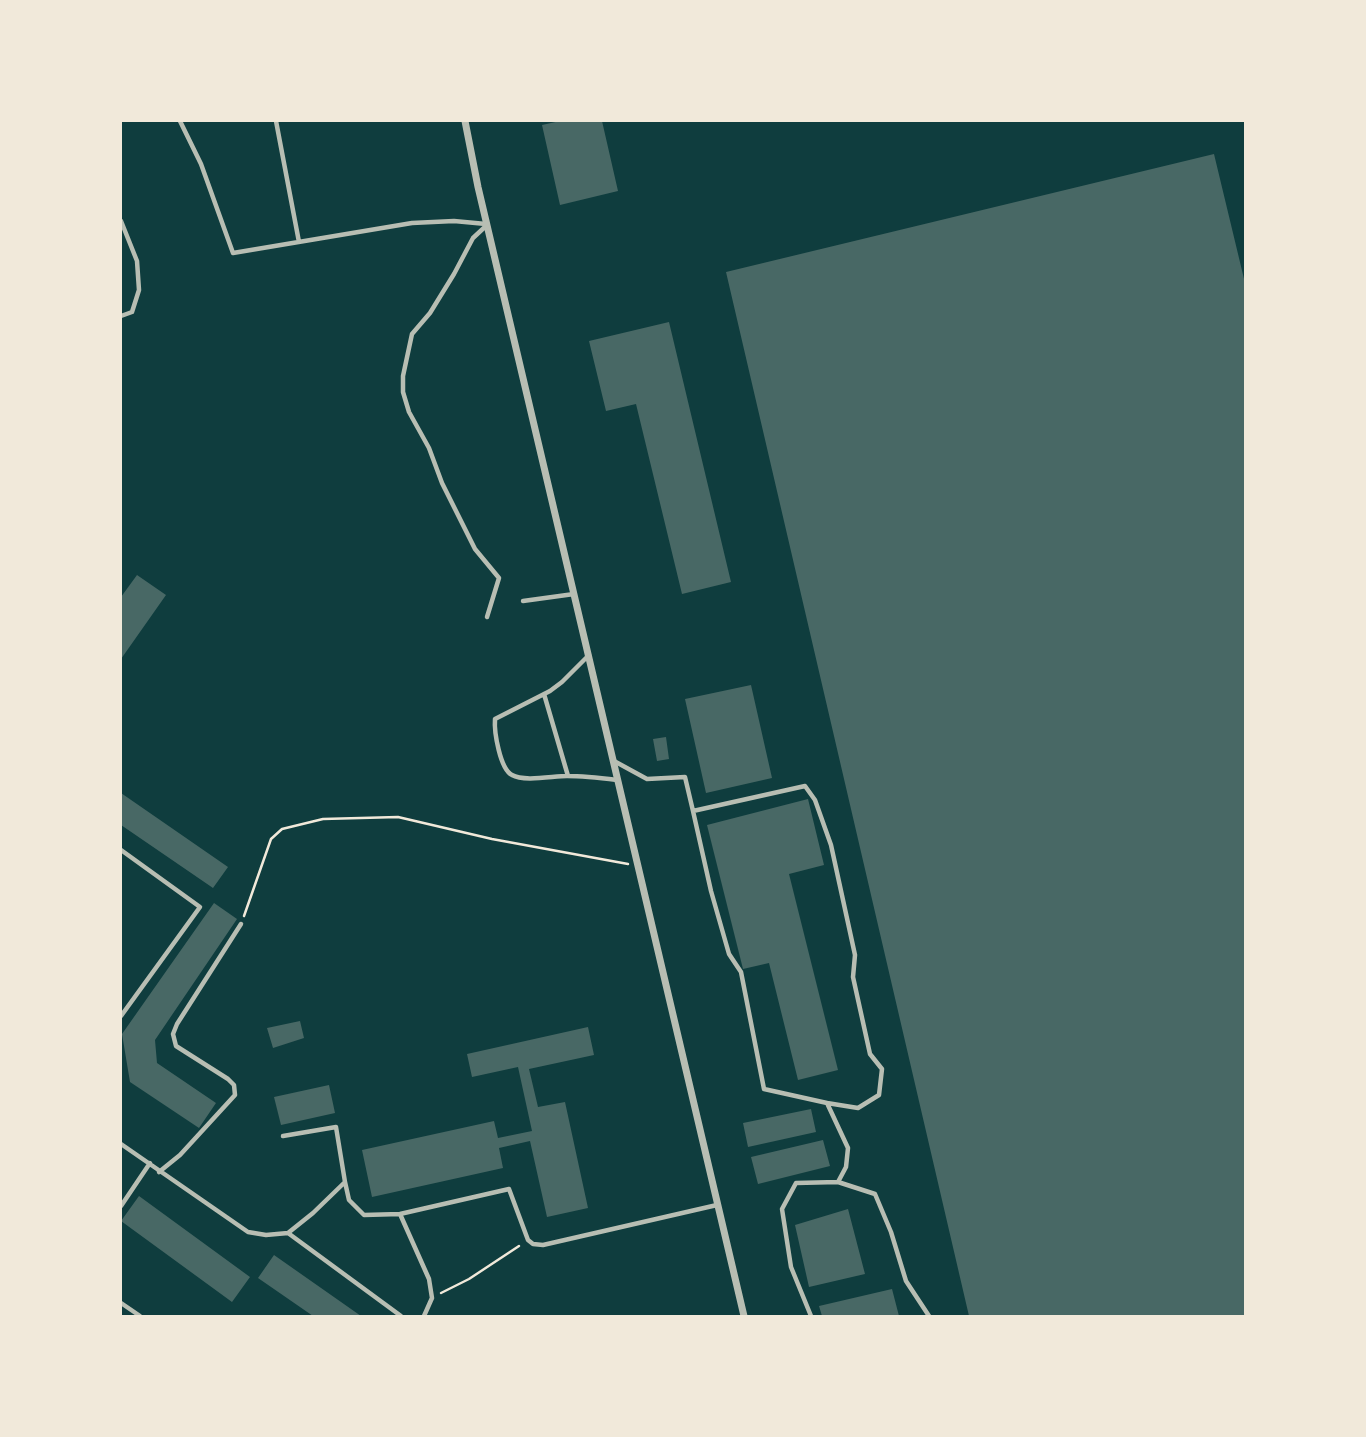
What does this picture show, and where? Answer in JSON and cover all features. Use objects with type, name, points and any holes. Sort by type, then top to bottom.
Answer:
[{"type":"street","points":[[465,121],[744,1316]]},
{"type":"lane","points":[[180,121],[201,163],[233,253],[412,223],[454,220],[487,224]]},
{"type":"lane","points":[[276,121],[299,242]]},
{"type":"lane","points":[[121,221],[137,261],[139,290],[132,312],[121,316]]},
{"type":"lane","points":[[487,224],[473,238],[430,313],[412,334],[403,384],[409,412],[429,448],[442,483],[475,549],[499,578],[487,617]]},
{"type":"lane","points":[[523,601],[575,594]]},
{"type":"lane","points":[[589,655],[562,682],[495,719],[494,729],[504,767],[510,775],[520,778],[568,776],[618,780]]},
{"type":"lane","points":[[544,694],[568,776]]},
{"type":"lane","points":[[614,761],[647,779],[685,777],[711,891],[729,954],[741,972],[764,1089],[858,1108],[879,1095],[882,1069],[870,1054],[853,977],[855,955],[831,845],[815,800],[805,786],[693,811]]},
{"type":"lane","points":[[121,850],[200,907],[121,1016]]},
{"type":"lane","points":[[159,1172],[180,1155],[235,1095],[234,1085],[228,1079],[176,1046],[173,1034],[241,924]]},
{"type":"lane","points":[[827,1103],[848,1148],[846,1167],[838,1182]]},
{"type":"lane","points":[[283,1136],[336,1127],[349,1200],[364,1215],[400,1214],[509,1189],[527,1240],[533,1244],[543,1245],[717,1205]]},
{"type":"lane","points":[[121,1144],[248,1232],[266,1235],[288,1233],[345,1182]]},
{"type":"lane","points":[[121,1206],[150,1163]]},
{"type":"lane","points":[[811,1316],[792,1267],[782,1209],[796,1183],[838,1182],[875,1194],[891,1232],[906,1282],[929,1316]]},
{"type":"lane","points":[[400,1214],[429,1279],[432,1298],[424,1316]]},
{"type":"lane","points":[[288,1233],[401,1316]]},
{"type":"lane","points":[[121,1303],[140,1316]]},
{"type":"path","points":[[241,924],[271,839],[282,829],[324,819],[398,817],[492,839],[638,865]]},
{"type":"path","points":[[432,1298],[470,1279],[527,1240]]},
{"type":"building","points":[[560,121],[602,121],[618,191],[560,205],[542,125]]},
{"type":"building","points":[[1214,154],[1245,283],[1245,1316],[969,1316],[726,272]]},
{"type":"building","points":[[669,322],[731,582],[682,594],[636,404],[606,411],[589,341]]},
{"type":"building","points":[[137,575],[166,595],[121,659],[121,597]]},
{"type":"building","points":[[751,685],[772,778],[706,793],[685,699]]},
{"type":"building","points":[[666,737],[669,759],[657,761],[653,739]]},
{"type":"building","points":[[121,793],[228,867],[213,888],[121,825]]},
{"type":"building","points":[[808,799],[824,865],[789,874],[838,1070],[798,1080],[769,963],[743,969],[707,825]]},
{"type":"building","points":[[214,903],[237,919],[155,1040],[157,1063],[216,1103],[199,1128],[130,1082],[122,1034]]},
{"type":"building","points":[[300,1021],[304,1038],[273,1048],[267,1028]]},
{"type":"building","points":[[588,1027],[594,1055],[529,1069],[538,1107],[565,1102],[588,1208],[547,1217],[530,1141],[499,1148],[503,1168],[372,1197],[362,1150],[494,1121],[498,1138],[532,1131],[518,1067],[472,1077],[467,1054]]},
{"type":"building","points":[[329,1085],[335,1113],[281,1125],[274,1097]]},
{"type":"building","points":[[811,1109],[816,1132],[748,1147],[743,1123]]},
{"type":"building","points":[[823,1140],[830,1166],[758,1184],[751,1157]]},
{"type":"building","points":[[139,1196],[250,1277],[232,1302],[121,1221]]},
{"type":"building","points":[[848,1209],[865,1274],[809,1287],[795,1225]]},
{"type":"building","points":[[274,1255],[361,1316],[313,1316],[258,1278]]},
{"type":"building","points":[[892,1289],[899,1316],[822,1316],[819,1306]]}]
